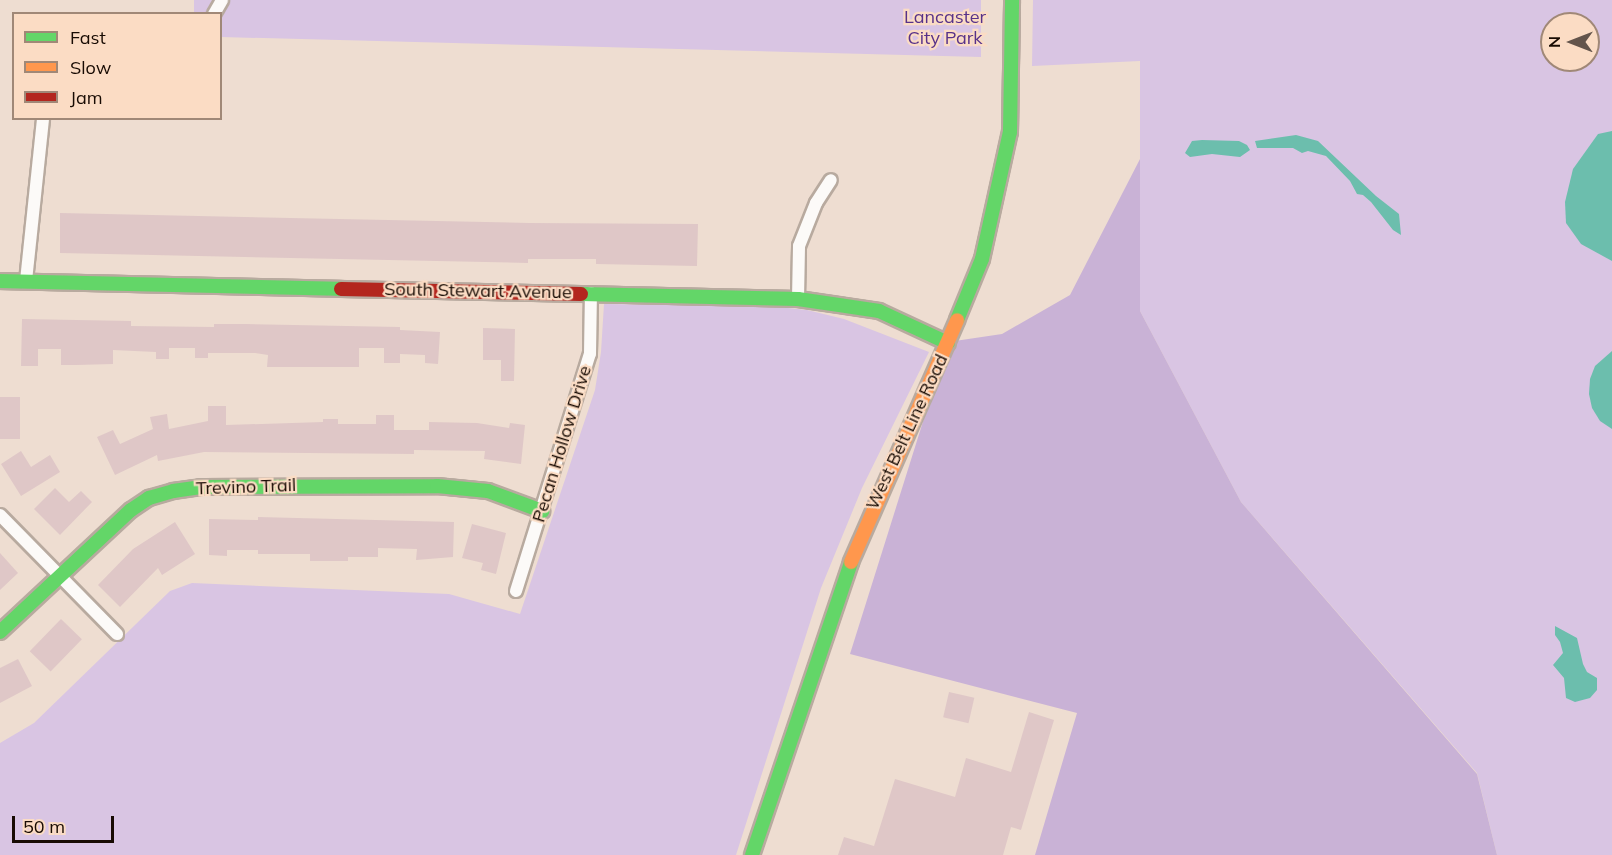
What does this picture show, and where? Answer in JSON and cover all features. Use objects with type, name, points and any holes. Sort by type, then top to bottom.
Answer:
[{"type":"street","name":"West Belt Line Road","points":[[752,855],[839,592],[871,512],[948,343],[982,259],[1010,132],[1012,0]]},
{"type":"street","points":[[26,281],[43,120]]},
{"type":"street","points":[[798,299],[799,246],[806,224],[831,180]]},
{"type":"street","name":"South Stewart Avenue","points":[[0,281],[798,299],[879,311],[948,343]]},
{"type":"street","name":"Pecan Hollow Drive","points":[[516,591],[590,354],[591,293]]},
{"type":"street","name":"Trevino Trail","points":[[0,632],[60,579],[131,510],[149,498],[201,487],[437,486],[488,491],[510,497],[542,511]]},
{"type":"street","points":[[0,515],[60,579],[117,634]]},
{"type":"green space","name":"Lancaster City Park","points":[[194,0],[981,0],[981,57],[222,37],[222,12],[194,12]]},
{"type":"green space","points":[[1033,0],[1612,0],[1612,855],[1497,855],[1477,773],[1241,502],[1140,311],[1140,61],[1032,66]]},
{"type":"green space","points":[[604,304],[769,306],[807,310],[844,319],[929,352],[862,488],[821,588],[736,855],[0,855],[0,743],[34,723],[170,591],[192,583],[449,594],[520,614],[595,390],[601,352]]},
{"type":"shaded area","points":[[1140,159],[1140,311],[1241,502],[1477,774],[1497,855],[1035,855],[1077,713],[850,654],[948,342],[1002,334],[1070,295]]},
{"type":"water","points":[[1612,131],[1612,261],[1581,244],[1566,223],[1565,202],[1573,169],[1598,134]]},
{"type":"water","points":[[1296,135],[1318,141],[1376,196],[1399,214],[1401,235],[1393,230],[1371,202],[1363,195],[1357,194],[1350,181],[1326,156],[1308,151],[1302,153],[1293,148],[1257,148],[1255,141]]},
{"type":"water","points":[[1192,141],[1239,141],[1247,145],[1250,150],[1240,157],[1212,154],[1190,157],[1185,153]]},
{"type":"water","points":[[1612,351],[1612,429],[1600,421],[1592,408],[1589,394],[1590,379],[1595,366]]},
{"type":"water","points":[[1555,626],[1577,638],[1587,672],[1597,678],[1597,690],[1590,698],[1575,702],[1566,698],[1564,678],[1553,665],[1563,653],[1555,635]]},
{"type":"building","points":[[60,213],[529,223],[698,224],[697,266],[596,264],[596,259],[528,259],[528,263],[60,253]]},
{"type":"building","points":[[22,319],[131,321],[131,326],[214,327],[214,324],[246,324],[400,327],[400,330],[440,332],[438,364],[425,363],[425,355],[400,354],[400,363],[384,363],[384,348],[359,348],[359,367],[267,367],[268,355],[208,353],[208,358],[195,358],[195,348],[169,348],[169,359],[156,359],[156,352],[113,350],[113,364],[76,365],[61,365],[61,349],[38,349],[38,366],[21,366]]},
{"type":"building","points":[[483,328],[515,329],[514,381],[501,381],[501,360],[483,360]]},
{"type":"building","points":[[0,397],[20,397],[20,439],[0,439]]},
{"type":"building","points":[[208,406],[226,406],[226,425],[323,422],[323,419],[338,419],[338,424],[376,424],[376,415],[394,415],[394,430],[429,430],[429,422],[477,423],[509,428],[510,423],[525,425],[521,464],[484,459],[485,451],[414,450],[414,454],[204,452],[158,461],[157,455],[115,475],[97,437],[113,430],[120,444],[153,429],[150,417],[167,414],[169,429],[208,421]]},
{"type":"building","points":[[21,451],[31,467],[50,455],[60,472],[21,496],[1,464]]},
{"type":"building","points":[[55,488],[69,502],[81,491],[92,502],[60,535],[34,509]]},
{"type":"building","points":[[258,517],[454,522],[453,557],[416,560],[417,549],[378,548],[378,557],[348,557],[348,561],[310,561],[310,554],[258,554],[258,550],[227,550],[227,556],[209,555],[209,519],[258,520]]},
{"type":"building","points":[[175,522],[195,554],[162,575],[158,568],[120,607],[98,585],[133,549]]},
{"type":"building","points":[[472,524],[506,533],[496,574],[481,570],[483,563],[462,558]]},
{"type":"building","points":[[0,553],[18,573],[0,590]]},
{"type":"building","points":[[61,619],[82,639],[51,672],[30,651]]},
{"type":"building","points":[[18,659],[32,686],[0,703],[0,668]]},
{"type":"building","points":[[949,692],[974,698],[968,723],[943,717]]},
{"type":"building","points":[[1029,712],[1054,720],[1021,830],[1011,827],[1003,855],[838,855],[844,837],[874,846],[895,779],[955,797],[966,758],[1011,772]]},
{"type":"traffic: fast","points":[[957,320],[982,259],[1010,132],[1012,0]]},
{"type":"traffic: fast","points":[[0,281],[341,289]]},
{"type":"traffic: fast","points":[[581,294],[798,299],[879,311],[948,343]]},
{"type":"traffic: fast","points":[[0,632],[131,510],[149,498],[173,491],[201,487],[437,486],[488,491],[542,511]]},
{"type":"traffic: fast","points":[[752,855],[851,562]]},
{"type":"traffic: slow","points":[[851,562],[957,320]]},
{"type":"traffic: jam","points":[[341,289],[581,294]]}]
